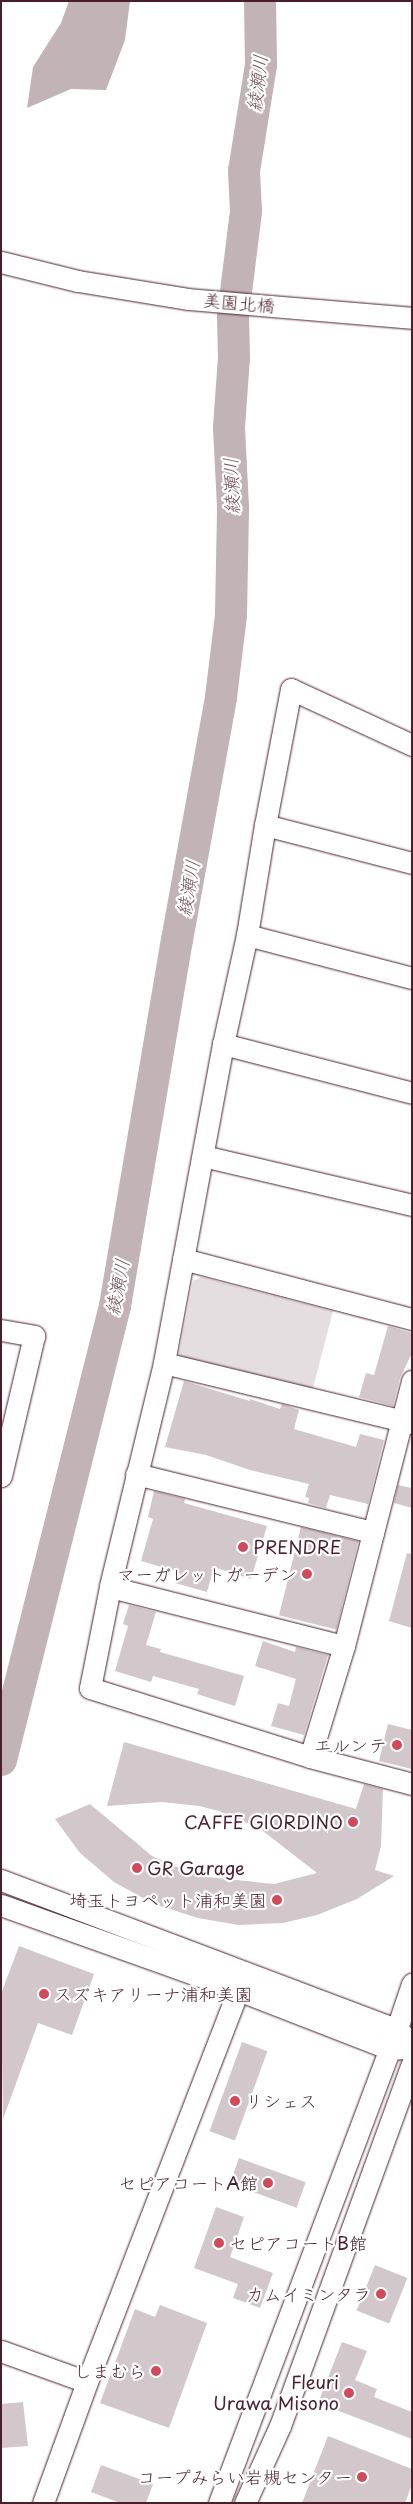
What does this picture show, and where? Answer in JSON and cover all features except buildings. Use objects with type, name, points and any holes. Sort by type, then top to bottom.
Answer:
[{"type":"street","name":"美園北橋","points":[[1,262],[78,281],[188,299],[412,318]]},
{"type":"street","points":[[412,745],[291,690],[265,825],[247,935],[223,1044],[164,1363],[110,1587],[90,1688],[310,1757],[412,1784]]},
{"type":"street","points":[[265,825],[412,863]]},
{"type":"street","points":[[247,935],[412,978]]},
{"type":"street","points":[[223,1044],[412,1093]]},
{"type":"street","points":[[203,1156],[412,1204]]},
{"type":"street","points":[[183,1259],[412,1319]]},
{"type":"street","points":[[1,1330],[34,1336],[2,1468]]},
{"type":"street","points":[[164,1363],[407,1421]]},
{"type":"street","points":[[310,1757],[344,1646],[373,1532],[407,1421],[412,1381]]},
{"type":"street","points":[[136,1474],[373,1532]]},
{"type":"street","points":[[110,1587],[344,1646]]},
{"type":"street","points":[[1,1880],[399,2040],[412,2048]]},
{"type":"street","points":[[8,1908],[238,1990],[399,2040]]},
{"type":"street","points":[[219,2503],[399,2040],[412,1984]]},
{"type":"street","points":[[43,2503],[87,2382],[238,1990]]},
{"type":"street","points":[[245,2503],[280,2426],[412,2064]]},
{"type":"street","points":[[1,2351],[87,2382]]},
{"type":"shaded area","points":[[69,1],[130,1],[125,40],[106,90],[71,89],[27,108],[33,67],[61,23]]},
{"type":"shaded area","points":[[201,1277],[333,1311],[312,1392],[182,1361],[179,1353],[193,1281]]},
{"type":"waterway","name":"綾瀬川","points":[[1,1760],[115,1306],[177,940],[221,697],[231,615],[233,507],[229,427],[234,358],[233,316],[246,211],[244,171],[261,65],[260,1]]},
{"type":"place","name":"PRENDRE","points":[[243,1547]]},
{"type":"place","name":"マーガレットガーデン","points":[[307,1574]]},
{"type":"place","name":"エルンテ","points":[[397,1745]]},
{"type":"place","name":"CAFFE GIORDINO","points":[[353,1822]]},
{"type":"place","name":"GR Garage","points":[[137,1868]]},
{"type":"place","name":"埼玉トヨペット浦和美園","points":[[277,1900]]},
{"type":"place","name":"スズキアリーナ浦和美園","points":[[44,1994]]},
{"type":"place","name":"リシェス","points":[[235,2101]]},
{"type":"place","name":"セピアコートA館","points":[[268,2183]]},
{"type":"place","name":"セピアコートB館","points":[[219,2243]]},
{"type":"place","name":"カムイミンタラ","points":[[381,2294]]},
{"type":"place","name":"しまむら","points":[[156,2371]]},
{"type":"place","name":"Fleuri Urawa Misono","points":[[349,2393]]},
{"type":"place","name":"コープみらい岩槻センター","points":[[362,2477]]}]
